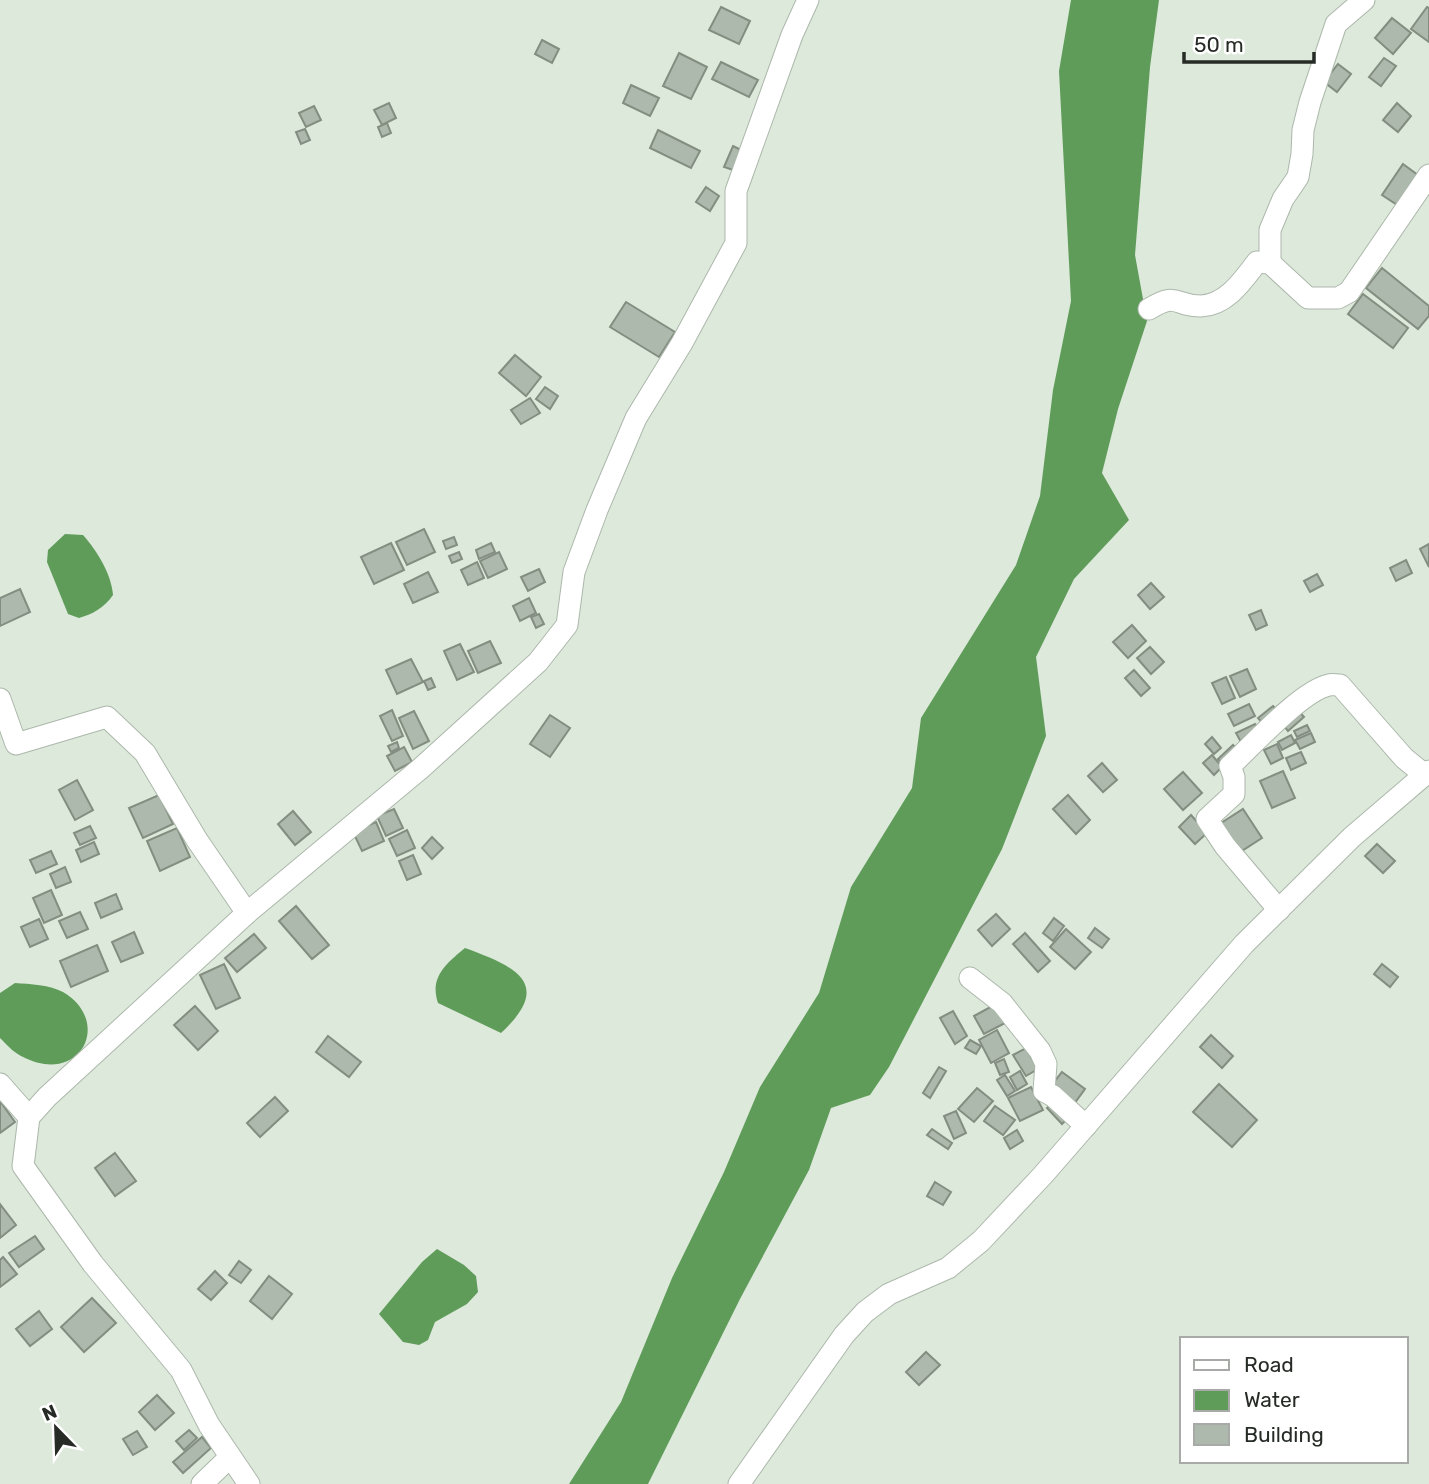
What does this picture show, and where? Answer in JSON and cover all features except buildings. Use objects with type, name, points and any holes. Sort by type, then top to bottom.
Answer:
[{"type":"street","points":[[249,1484],[209,1425],[181,1370],[93,1264],[23,1166],[29,1117],[47,1097],[247,913],[420,769],[538,663],[566,625],[575,572],[597,510],[636,418],[682,343],[736,243],[736,191],[792,35],[808,0]]},
{"type":"street","points":[[1270,263],[1270,230],[1283,198],[1297,177],[1303,130],[1310,102],[1336,24],[1364,0]]},
{"type":"street","points":[[1149,310],[1164,299],[1176,299],[1202,306],[1219,302],[1236,288],[1257,262],[1270,263],[1308,298],[1338,298],[1349,292],[1429,175]]},
{"type":"street","points":[[739,1484],[844,1335],[865,1312],[889,1294],[948,1268],[981,1241],[1086,1126],[1244,944],[1279,910],[1352,837],[1427,773],[1404,758],[1340,685],[1329,685],[1306,697],[1230,766],[1234,777],[1234,794],[1207,819],[1225,846],[1279,910]]},
{"type":"street","points":[[0,699],[16,744],[107,717],[145,753],[197,840],[247,913]]},
{"type":"street","points":[[970,978],[1002,1003],[1040,1051],[1046,1064],[1044,1091],[1086,1126]]},
{"type":"street","points":[[0,1084],[29,1117]]},
{"type":"street","points":[[202,1484],[230,1457]]},
{"type":"water","points":[[1071,0],[1159,0],[1150,67],[1135,255],[1147,321],[1118,409],[1102,473],[1129,520],[1074,579],[1036,657],[1046,736],[1002,849],[889,1067],[870,1095],[831,1108],[809,1170],[740,1299],[648,1484],[569,1484],[621,1402],[672,1278],[724,1172],[760,1087],[819,993],[851,887],[912,788],[921,718],[1016,565],[1040,496],[1053,390],[1071,301],[1059,71]]},
{"type":"water","points":[[65,534],[83,535],[102,563],[112,587],[113,595],[106,603],[79,618],[68,614],[47,562],[48,550]]},
{"type":"water","points":[[465,948],[499,962],[522,978],[526,989],[525,1001],[517,1016],[501,1033],[438,1003],[436,986],[441,971]]},
{"type":"water","points":[[15,983],[58,990],[78,1004],[86,1019],[88,1033],[83,1047],[74,1057],[60,1064],[42,1064],[18,1054],[0,1038],[0,993]]},
{"type":"water","points":[[437,1249],[464,1265],[476,1276],[478,1292],[467,1304],[435,1322],[428,1340],[419,1345],[403,1342],[379,1314],[422,1262]]}]
